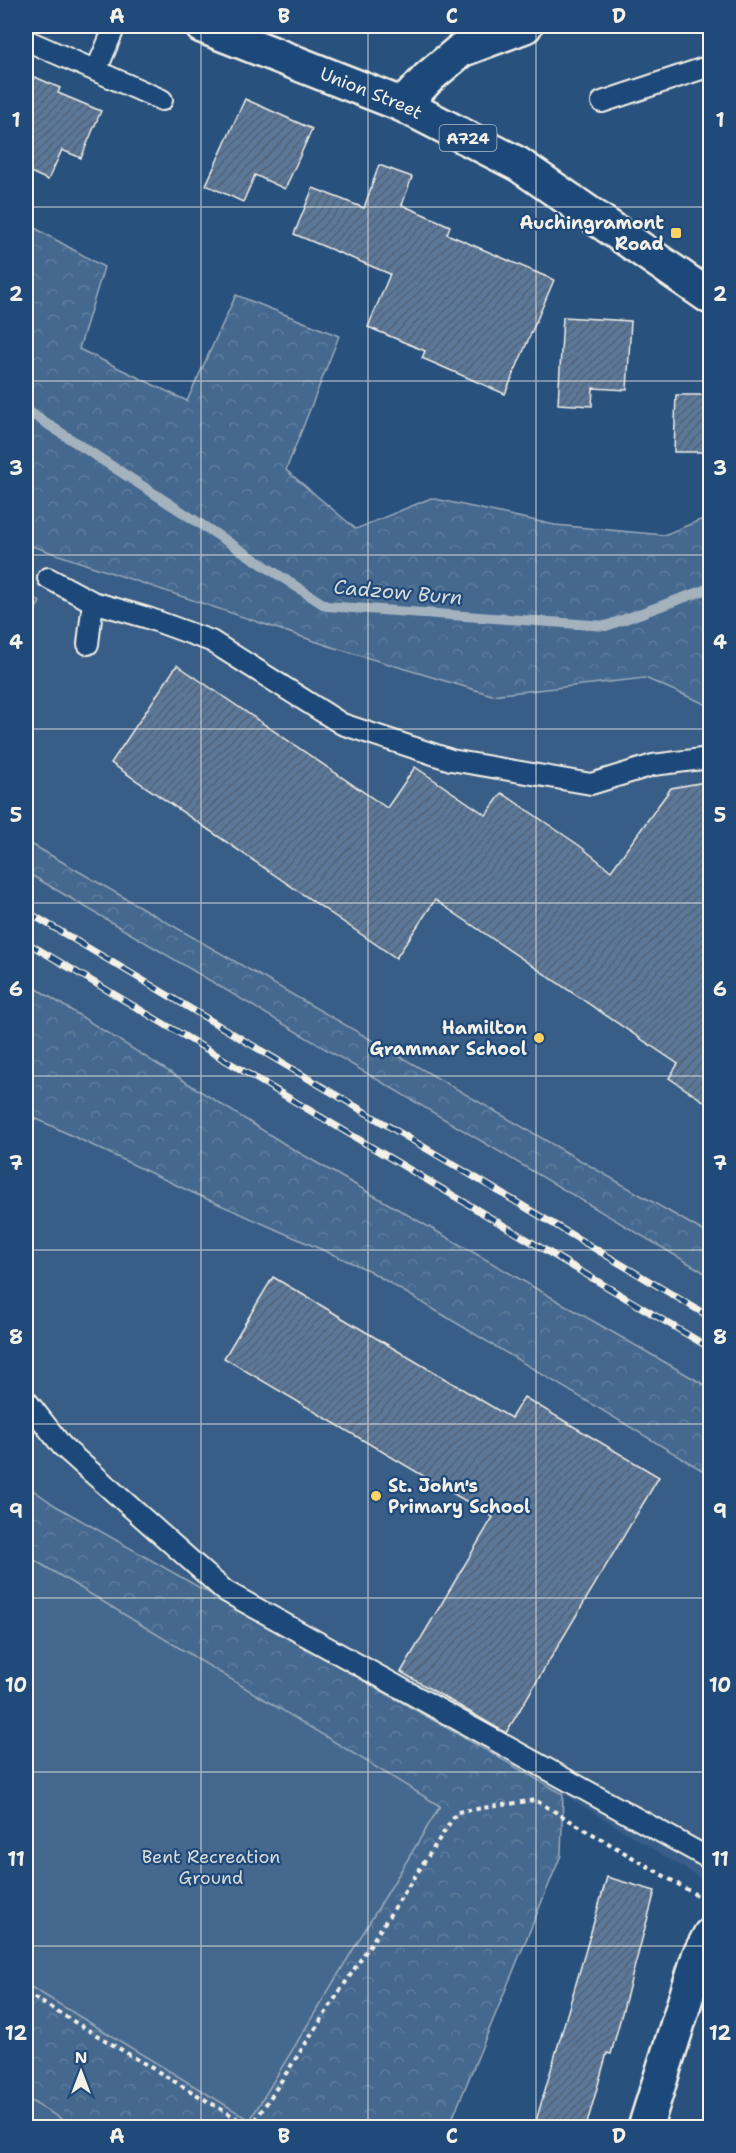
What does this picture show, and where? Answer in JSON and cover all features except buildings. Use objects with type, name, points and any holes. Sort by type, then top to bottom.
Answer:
[{"type":"main road","name":"Union Street","points":[[202,26],[403,105],[518,164],[711,297]]},
{"type":"main road","points":[[403,105],[429,77],[461,50],[525,26]]},
{"type":"main road","points":[[645,2127],[699,1956],[711,1935]]},
{"type":"lane","points":[[96,71],[115,26]]},
{"type":"lane","points":[[26,40],[162,100]]},
{"type":"lane","points":[[602,102],[711,66]]},
{"type":"lane","points":[[48,578],[93,602],[148,618],[211,641],[342,724],[451,760],[591,784],[653,765],[711,758]]},
{"type":"lane","points":[[88,644],[93,602]]},
{"type":"lane","points":[[26,1400],[62,1446],[225,1591],[711,1859]]},
{"type":"path","points":[[26,1993],[251,2127],[457,1812],[535,1800],[711,1903]]},
{"type":"shaded area","name":"Hamilton Grammar School","points":[[26,544],[335,648],[492,695],[645,678],[710,706],[710,1235],[26,841]]},
{"type":"shaded area","points":[[26,872],[710,1276],[710,1388],[291,1148],[26,982]]},
{"type":"shaded area","name":"St. John's Primary School","points":[[26,1114],[191,1192],[368,1270],[710,1475],[710,1871],[705,1881],[563,1794],[56,1506],[26,1485]]},
{"type":"green space","points":[[26,223],[104,267],[79,349],[187,401],[236,295],[339,336],[286,470],[356,529],[431,498],[555,525],[664,535],[710,516],[710,706],[645,678],[492,695],[335,648],[26,544]]},
{"type":"green space","points":[[26,592],[40,602],[26,625]]},
{"type":"green space","points":[[26,841],[710,1235],[710,1276],[26,872]]},
{"type":"green space","points":[[26,982],[291,1148],[710,1388],[710,1475],[368,1270],[191,1192],[26,1114]]},
{"type":"green space","name":"Bent Recreation Ground","points":[[26,1485],[56,1506],[563,1794],[561,1855],[449,2127],[26,2127]]},
{"type":"green space","name":"Bent Recreation Ground","points":[[26,1555],[440,1806],[250,2120],[26,1984]]},
{"type":"green space","points":[[26,2098],[75,2127],[26,2127]]},
{"type":"waterway","name":"Cadzow Burn","points":[[26,410],[326,606],[606,626],[710,588]]},
{"type":"railway","points":[[26,911],[710,1317]]},
{"type":"railway","points":[[26,942],[710,1348]]},
{"type":"place","name":"Auchingramont Road","points":[[676,233]]},
{"type":"place","name":"Hamilton Grammar School","points":[[539,1038]]},
{"type":"place","name":"St. John's Primary School","points":[[376,1496]]}]
